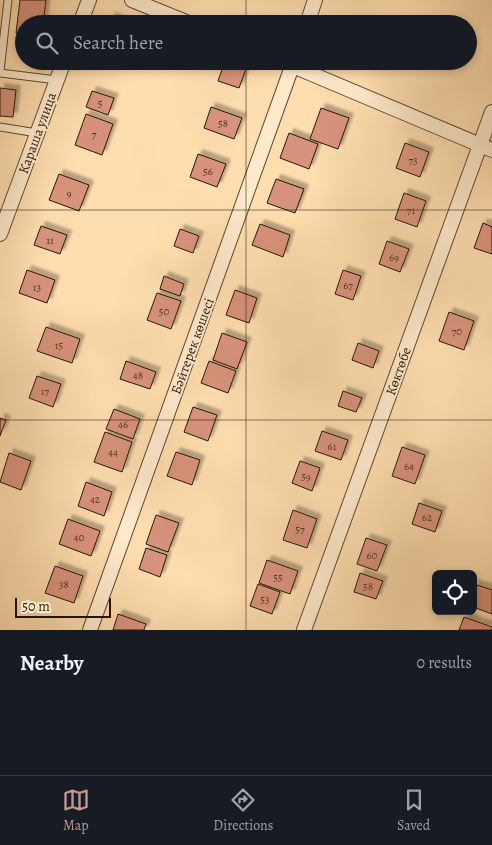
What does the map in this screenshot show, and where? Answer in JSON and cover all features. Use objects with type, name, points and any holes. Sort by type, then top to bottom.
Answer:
[{"type":"street","points":[[83,15],[89,0]]},
{"type":"street","points":[[132,0],[169,15]]},
{"type":"street","points":[[310,15],[315,0]]},
{"type":"street","name":"Караша улица","points":[[0,234],[61,70]]},
{"type":"street","name":"Бәйтерек көшесі","points":[[90,630],[287,70]]},
{"type":"street","points":[[306,70],[487,147]]},
{"type":"street","name":"Көктөбе","points":[[304,630],[487,147],[492,112]]},
{"type":"lane","points":[[8,0],[3,11],[0,72],[57,80]]},
{"type":"lane","points":[[0,127],[37,133]]},
{"type":"building","points":[[20,0],[46,0],[44,15],[18,15]]},
{"type":"building","points":[[222,70],[246,70],[239,88],[218,81]]},
{"type":"building","points":[[0,88],[16,90],[13,117],[0,116]]},
{"type":"building","points":[[92,91],[114,98],[108,115],[86,107]]},
{"type":"building","points":[[211,107],[242,118],[234,139],[204,128]]},
{"type":"building","points":[[321,108],[349,118],[338,149],[310,139]]},
{"type":"building","points":[[86,114],[113,124],[102,155],[75,145]]},
{"type":"building","points":[[289,133],[318,144],[309,169],[280,158]]},
{"type":"building","points":[[405,143],[429,152],[420,177],[396,168]]},
{"type":"building","points":[[198,154],[226,164],[217,187],[190,177]]},
{"type":"building","points":[[59,174],[89,185],[79,211],[49,200]]},
{"type":"building","points":[[276,179],[304,189],[295,213],[267,203]]},
{"type":"building","points":[[404,193],[426,201],[417,227],[395,219]]},
{"type":"building","points":[[483,223],[492,227],[492,254],[474,248]]},
{"type":"building","points":[[260,224],[290,235],[283,257],[252,245]]},
{"type":"building","points":[[41,226],[67,235],[60,254],[34,245]]},
{"type":"building","points":[[180,229],[199,236],[193,253],[174,246]]},
{"type":"building","points":[[387,241],[409,249],[400,272],[379,264]]},
{"type":"building","points":[[27,270],[55,280],[47,303],[19,293]]},
{"type":"building","points":[[343,270],[361,276],[353,300],[335,294]]},
{"type":"building","points":[[164,276],[184,284],[180,296],[160,289]]},
{"type":"building","points":[[235,290],[257,298],[249,323],[226,315]]},
{"type":"building","points":[[157,293],[181,301],[171,329],[147,320]]},
{"type":"building","points":[[449,312],[474,321],[464,350],[439,341]]},
{"type":"building","points":[[46,327],[80,339],[72,363],[37,351]]},
{"type":"building","points":[[222,333],[247,342],[237,369],[213,360]]},
{"type":"building","points":[[358,343],[379,351],[373,368],[352,360]]},
{"type":"building","points":[[126,361],[156,372],[150,389],[120,379]]},
{"type":"building","points":[[209,361],[236,371],[228,393],[201,383]]},
{"type":"building","points":[[37,376],[61,384],[53,407],[29,398]]},
{"type":"building","points":[[343,391],[362,398],[356,412],[338,406]]},
{"type":"building","points":[[193,407],[217,415],[208,441],[184,432]]},
{"type":"building","points":[[114,409],[140,419],[133,439],[106,429]]},
{"type":"building","points":[[0,418],[6,420],[0,436]]},
{"type":"building","points":[[322,431],[348,440],[341,460],[315,451]]},
{"type":"building","points":[[105,432],[132,442],[122,472],[94,462]]},
{"type":"building","points":[[402,447],[425,455],[415,484],[392,476]]},
{"type":"building","points":[[176,452],[200,460],[192,485],[167,476]]},
{"type":"building","points":[[9,453],[31,461],[21,490],[0,482]]},
{"type":"building","points":[[300,461],[320,468],[312,491],[292,483]]},
{"type":"building","points":[[86,482],[112,492],[104,516],[78,506]]},
{"type":"building","points":[[419,503],[442,511],[435,532],[412,524]]},
{"type":"building","points":[[293,510],[317,519],[307,548],[283,540]]},
{"type":"building","points":[[156,515],[179,523],[168,552],[146,544]]},
{"type":"building","points":[[68,519],[100,531],[91,556],[59,544]]},
{"type":"building","points":[[366,538],[387,545],[377,571],[357,564]]},
{"type":"building","points":[[146,548],[167,555],[160,577],[139,569]]},
{"type":"building","points":[[267,560],[298,571],[290,594],[259,583]]},
{"type":"building","points":[[55,566],[83,576],[74,603],[45,593]]},
{"type":"building","points":[[360,573],[383,581],[376,599],[354,592]]},
{"type":"building","points":[[258,584],[280,592],[272,614],[250,606]]},
{"type":"building","points":[[477,585],[492,590],[492,614],[477,608]]},
{"type":"building","points":[[118,614],[146,624],[144,630],[113,630]]},
{"type":"building","points":[[464,617],[492,627],[492,630],[459,630]]}]
